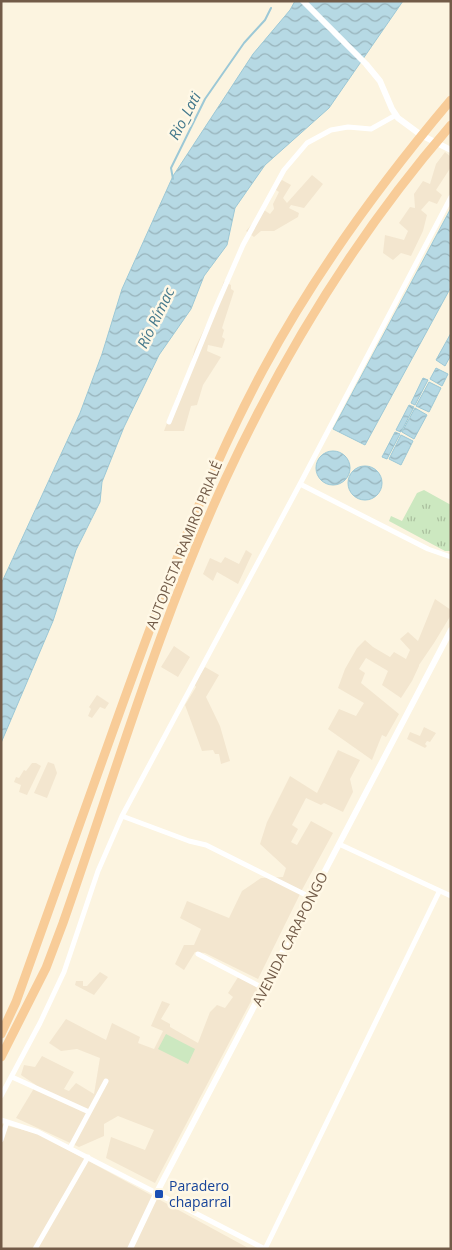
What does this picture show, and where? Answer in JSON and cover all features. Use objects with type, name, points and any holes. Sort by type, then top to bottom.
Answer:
[{"type":"highway","name":"AUTOPISTA RAMIRO PRIALÉ","points":[[1,1034],[16,1002],[158,604],[200,499],[233,427],[264,367],[304,299],[365,207],[451,100]]},
{"type":"highway","name":"AUTOPISTA RAMIRO PRIALÉ","points":[[1,1057],[34,993],[53,950],[171,612],[194,551],[225,480],[274,381],[322,301],[369,230],[451,125]]},
{"type":"street","points":[[303,1],[366,64],[384,88],[396,115],[421,135],[451,150]]},
{"type":"street","points":[[168,422],[243,245],[284,170],[307,143],[331,130],[348,127],[371,129],[396,115]]},
{"type":"street","points":[[1,1096],[40,1023],[64,972],[98,871],[122,816],[451,197]]},
{"type":"street","points":[[300,484],[428,549],[451,557]]},
{"type":"street","name":"AVENIDA CARAPONGO","points":[[130,1249],[157,1192],[451,630]]},
{"type":"street","points":[[122,816],[189,841],[206,845],[312,898]]},
{"type":"street","points":[[339,844],[451,896]]},
{"type":"street","points":[[1,1140],[4,1121],[38,1132],[265,1249],[439,892]]},
{"type":"street","points":[[198,954],[264,989]]},
{"type":"street","points":[[12,1077],[89,1112]]},
{"type":"street","points":[[70,1148],[106,1081]]},
{"type":"street","points":[[35,1249],[88,1157]]},
{"type":"shaded area","points":[[445,152],[451,157],[451,167],[436,190],[442,195],[437,204],[429,201],[421,210],[427,215],[423,231],[411,256],[401,253],[393,260],[383,253],[385,235],[404,240],[408,231],[399,223],[410,207],[415,208],[414,194],[423,181],[430,184],[436,164]]},
{"type":"shaded area","points":[[312,175],[323,184],[304,208],[291,205],[289,208],[299,213],[298,217],[274,231],[261,231],[254,237],[246,231],[264,210],[270,214],[274,209],[273,204],[279,192],[273,188],[282,180],[291,185],[283,198],[287,203]]},
{"type":"shaded area","points":[[224,281],[231,285],[231,289],[234,291],[222,328],[224,330],[222,337],[225,339],[222,348],[208,345],[207,351],[221,357],[203,385],[197,405],[191,406],[184,431],[164,431],[178,393],[185,386],[195,348],[213,311]]},
{"type":"shaded area","points":[[246,550],[252,554],[238,584],[217,572],[213,581],[203,574],[210,558],[221,563],[225,557],[239,564]]},
{"type":"shaded area","points":[[435,599],[451,610],[451,615],[419,665],[412,681],[401,698],[382,685],[388,671],[366,658],[359,669],[365,673],[361,683],[399,714],[386,737],[382,735],[372,760],[328,729],[339,709],[356,716],[364,703],[338,688],[345,669],[357,648],[365,640],[390,657],[394,652],[406,659],[410,650],[400,639],[408,632],[418,641]]},
{"type":"shaded area","points":[[174,646],[190,657],[178,677],[161,667]]},
{"type":"shaded area","points":[[205,667],[219,675],[206,697],[220,726],[230,761],[221,764],[219,754],[215,754],[213,750],[202,751],[185,705],[196,687],[194,684]]},
{"type":"shaded area","points":[[97,695],[109,703],[105,709],[100,707],[92,718],[88,716],[91,709],[89,707]]},
{"type":"shaded area","points":[[424,727],[436,733],[430,742],[427,741],[425,748],[407,739],[410,732],[420,736]]},
{"type":"shaded area","points":[[338,750],[360,760],[350,779],[353,792],[343,812],[324,803],[321,805],[306,798],[292,825],[298,829],[291,842],[297,845],[311,821],[333,833],[303,888],[258,979],[205,953],[195,952],[184,970],[175,964],[184,945],[194,945],[201,929],[180,918],[187,901],[229,918],[242,891],[261,878],[283,877],[286,868],[260,844],[267,822],[290,776],[317,793]]},
{"type":"shaded area","points":[[48,762],[54,764],[57,773],[47,798],[34,793]]},
{"type":"shaded area","points":[[32,763],[41,766],[27,795],[19,792],[21,785],[14,782],[16,777],[19,778]]},
{"type":"shaded area","points":[[100,972],[108,977],[94,995],[75,985],[76,981],[83,981],[83,986],[87,986]]},
{"type":"shaded area","points":[[240,974],[259,986],[155,1183],[106,1158],[111,1137],[145,1150],[154,1130],[118,1116],[104,1124],[104,1136],[79,1147],[16,1118],[36,1085],[21,1075],[24,1065],[35,1067],[42,1056],[74,1072],[64,1089],[69,1091],[76,1083],[94,1094],[100,1058],[77,1049],[61,1051],[49,1043],[66,1019],[106,1040],[112,1023],[140,1037],[138,1043],[154,1049],[163,1031],[151,1026],[162,1001],[170,1004],[161,1019],[170,1024],[170,1027],[198,1043],[210,1012],[217,1005],[225,1008],[233,997],[228,993]]},
{"type":"shaded area","points":[[1,1124],[39,1134],[250,1249],[1,1249]]},
{"type":"green space","points":[[424,490],[451,505],[451,551],[445,551],[389,521],[391,516],[402,521],[417,493]]},
{"type":"green space","points":[[166,1034],[195,1049],[188,1064],[158,1049]]},
{"type":"water","name":"Río Rímac","points":[[295,1],[403,1],[329,108],[265,165],[235,208],[227,245],[204,276],[191,309],[159,355],[124,427],[102,482],[100,502],[76,550],[53,621],[1,743],[1,584],[80,413],[102,354],[122,289],[173,176],[253,54],[290,10]]},
{"type":"water","points":[[451,208],[451,287],[365,445],[333,429]]},
{"type":"water","points":[[451,333],[451,355],[445,366],[436,360]]},
{"type":"water","points":[[436,368],[448,374],[442,386],[430,379]]},
{"type":"water","points":[[423,378],[428,380],[415,405],[411,403]]},
{"type":"water","points":[[429,382],[441,388],[429,412],[416,406]]},
{"type":"water","points":[[409,405],[414,407],[401,432],[396,430]]},
{"type":"water","points":[[415,408],[427,415],[414,439],[402,432]]},
{"type":"water","points":[[395,432],[400,434],[387,459],[382,457]]},
{"type":"water","points":[[401,435],[413,441],[401,465],[389,459]]},
{"type":"water","points":[[333,451],[345,456],[350,468],[345,480],[333,485],[321,480],[316,468],[321,456]]},
{"type":"water","points":[[365,466],[377,471],[382,483],[377,495],[365,500],[353,495],[348,483],[353,471]]},
{"type":"waterway","name":"Rio_Lati","points":[[173,179],[171,168],[205,99],[244,43],[265,20],[271,8]]},
{"type":"place","name":"Paradero chaparral","points":[[159,1194]]}]
